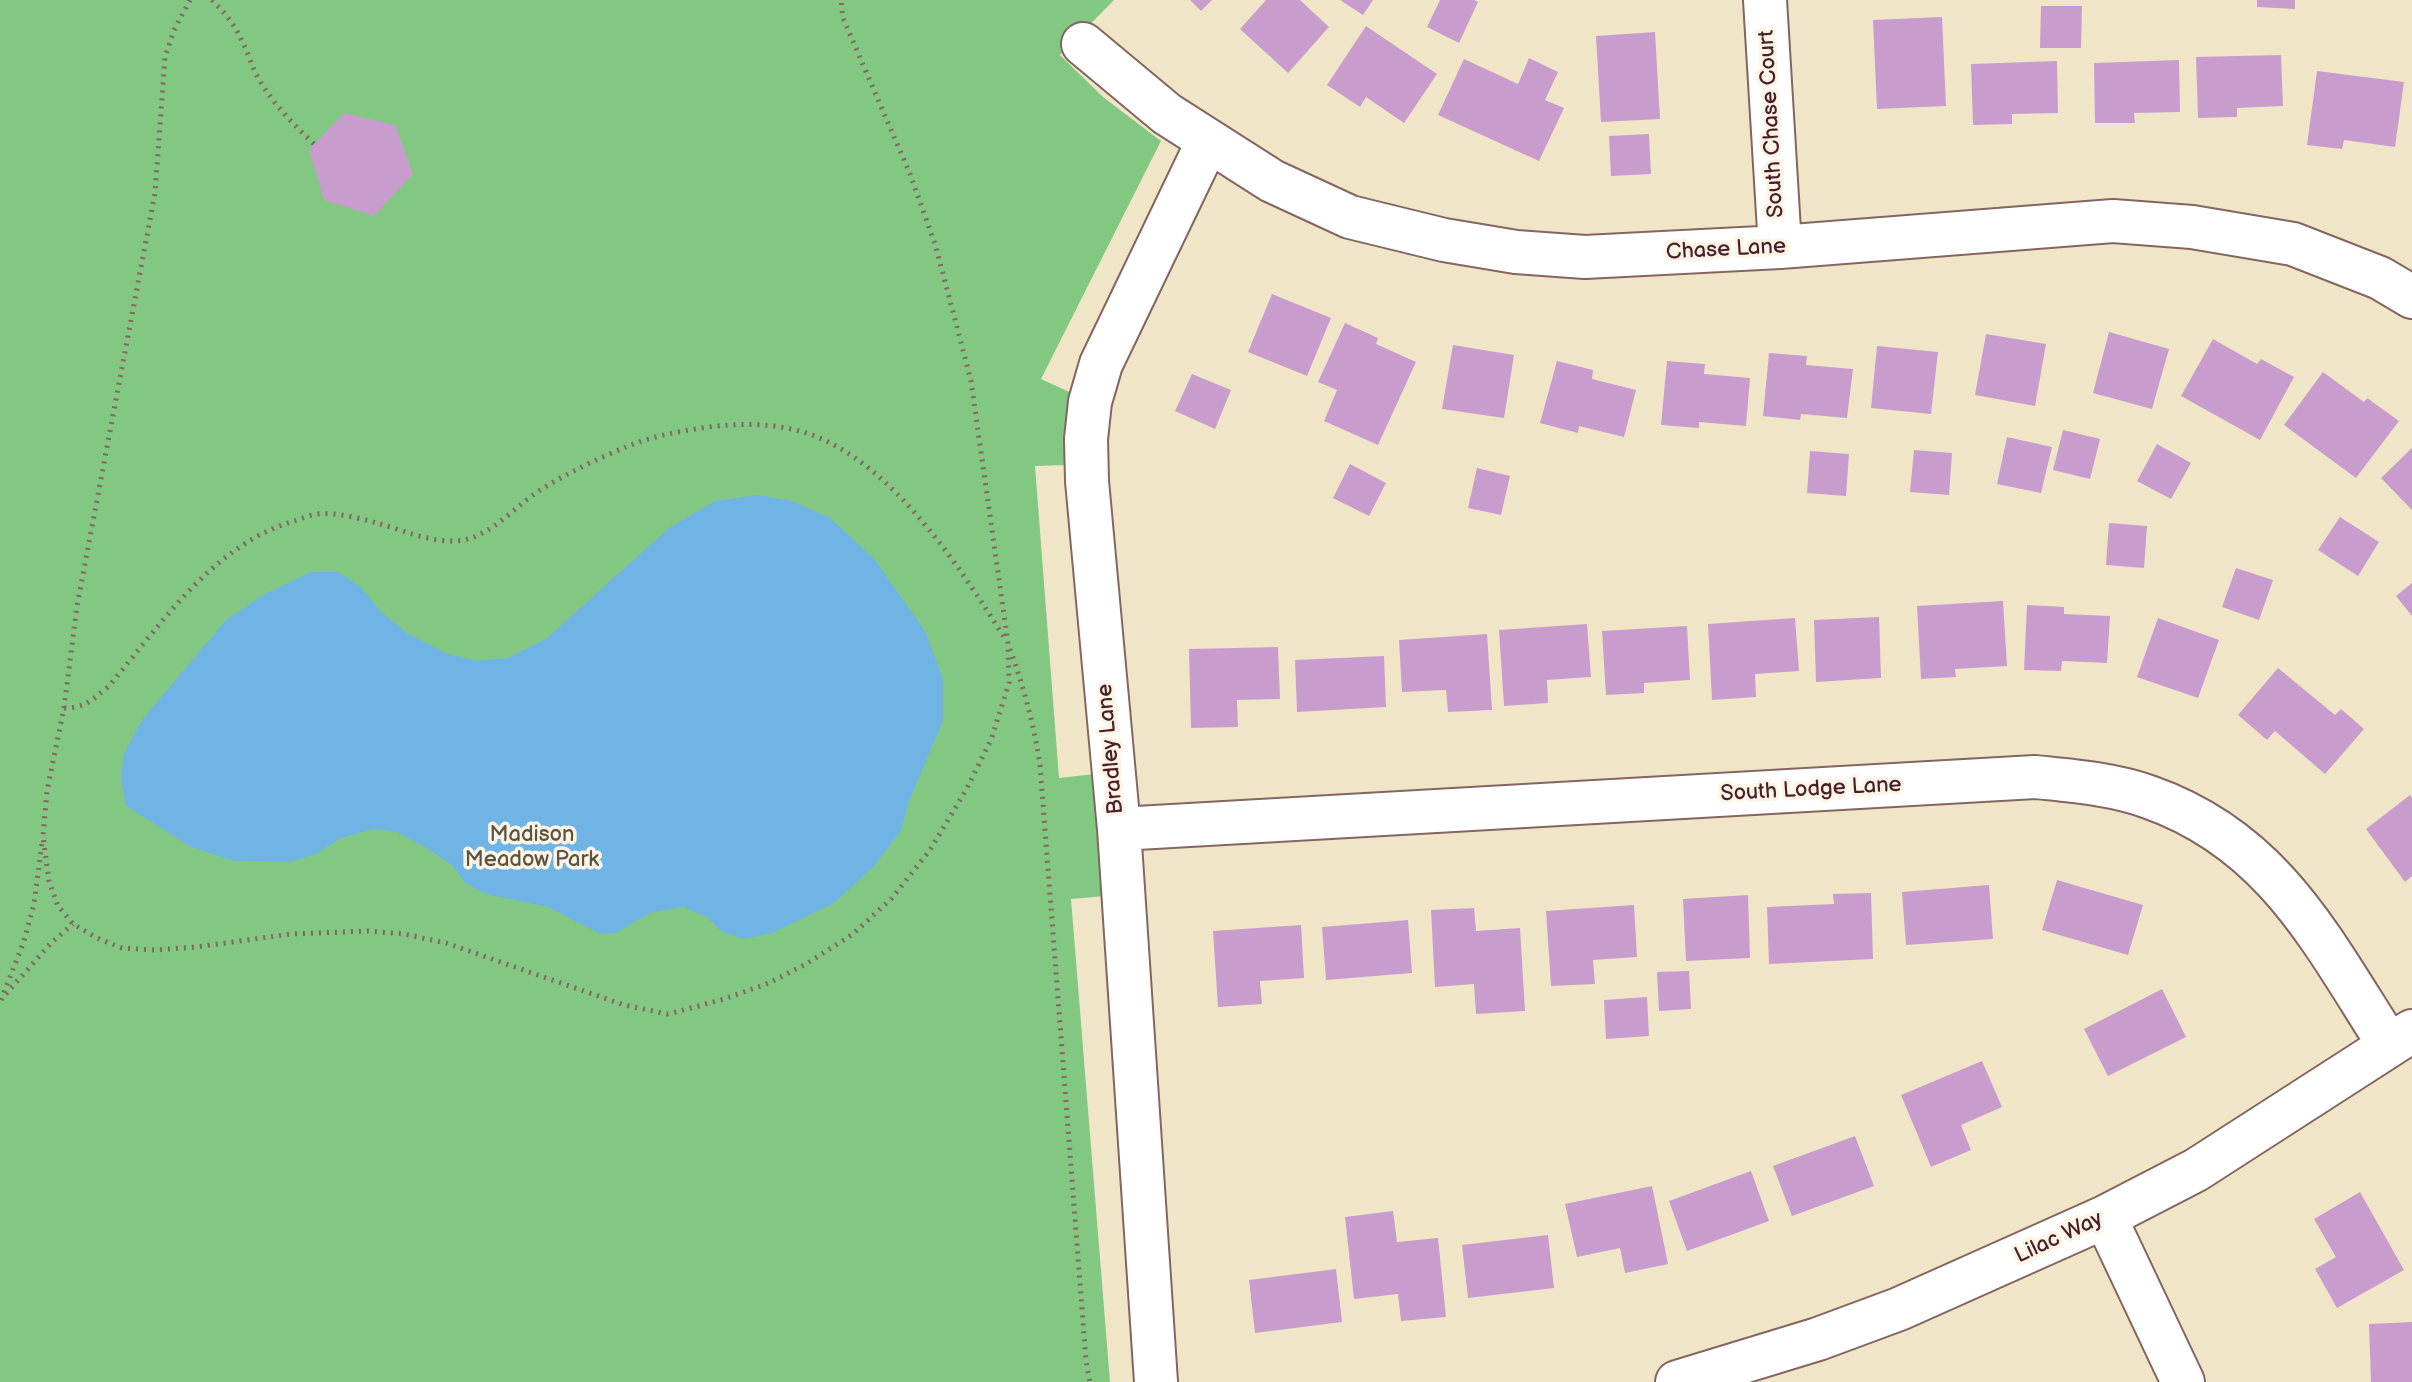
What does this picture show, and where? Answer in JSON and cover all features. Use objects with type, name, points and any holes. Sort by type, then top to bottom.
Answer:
[{"type":"street","name":"South Chase Court","points":[[1765,0],[1780,247]]},
{"type":"street","name":"Chase Lane","points":[[1083,44],[1167,114],[1272,181],[1350,217],[1444,240],[1516,252],[1585,257],[1780,247],[2113,221],[2192,227],[2293,244],[2380,278],[2412,297]]},
{"type":"street","name":"Bradley Lane","points":[[1156,1382],[1119,829],[1087,481],[1086,439],[1090,402],[1101,364],[1208,141]]},
{"type":"street","name":"South Lodge Lane","points":[[1119,829],[2035,777],[2094,783],[2147,796],[2190,814],[2223,833],[2268,871],[2400,1038]]},
{"type":"street","name":"Lilac Way","points":[[1677,1382],[1818,1339],[1899,1309],[2105,1217],[2196,1170],[2400,1038]]},
{"type":"street","points":[[2105,1217],[2183,1382]]},
{"type":"path","points":[[0,1000],[24,941],[34,904],[47,791],[64,708],[77,606],[155,193],[165,57],[174,30],[190,0]]},
{"type":"path","points":[[212,0],[226,14],[242,40],[266,91],[287,119],[314,144]]},
{"type":"path","points":[[43,836],[49,881],[58,906],[73,924],[122,948],[155,950],[196,947],[291,934],[368,931],[404,934],[446,943],[624,1005],[668,1014],[769,983],[806,964],[853,934],[892,898],[930,850],[991,740],[1009,683],[1008,643],[971,381],[935,244],[910,174],[843,18],[841,0]]},
{"type":"path","points":[[64,708],[78,708],[91,702],[108,687],[207,572],[244,543],[279,525],[318,514],[353,517],[416,537],[448,541],[475,537],[545,487],[628,446],[681,431],[743,423],[789,428],[842,449],[870,469],[906,504],[958,565],[1008,643],[1025,693],[1040,765],[1090,1382]]},
{"type":"path","points":[[0,1000],[28,966],[73,924]]},
{"type":"green space","name":"Madison Meadow Park","points":[[0,0],[1114,0],[1060,55],[1103,97],[1161,141],[1041,379],[1074,394],[1065,430],[1067,465],[1035,466],[1059,778],[1095,774],[1105,896],[1071,899],[1110,1382],[0,1382]]},
{"type":"water","points":[[757,495],[792,501],[830,518],[875,560],[925,631],[943,679],[943,720],[908,804],[901,831],[874,866],[834,903],[772,933],[745,939],[722,932],[707,917],[683,907],[650,913],[616,933],[600,934],[548,907],[486,894],[465,883],[453,866],[397,832],[373,829],[341,838],[316,854],[289,862],[234,861],[191,847],[126,806],[121,778],[124,754],[142,720],[226,620],[263,595],[311,572],[338,572],[361,587],[380,611],[407,633],[445,653],[476,661],[507,658],[546,639],[669,528],[715,501]]},
{"type":"building","points":[[1190,0],[1212,0],[1201,11]]},
{"type":"building","points":[[1266,0],[1300,0],[1329,27],[1288,73],[1240,29]]},
{"type":"building","points":[[1340,0],[1373,0],[1363,15]]},
{"type":"building","points":[[1440,0],[1478,2],[1459,43],[1427,27]]},
{"type":"building","points":[[2257,0],[2295,0],[2295,9],[2257,7]]},
{"type":"building","points":[[2041,6],[2082,6],[2081,48],[2040,48]]},
{"type":"building","points":[[1942,17],[1946,106],[1877,109],[1873,20]]},
{"type":"building","points":[[1366,26],[1437,74],[1404,123],[1366,97],[1360,107],[1327,85]]},
{"type":"building","points":[[1655,32],[1660,119],[1601,122],[1596,36]]},
{"type":"building","points":[[2281,55],[2283,106],[2237,108],[2237,117],[2198,118],[2196,57]]},
{"type":"building","points":[[1529,58],[1558,72],[1545,100],[1564,108],[1539,161],[1438,115],[1464,59],[1518,84]]},
{"type":"building","points":[[2179,60],[2180,112],[2134,113],[2135,123],[2095,123],[2094,63]]},
{"type":"building","points":[[2057,61],[2058,113],[2012,114],[2012,124],[1973,125],[1971,64]]},
{"type":"building","points":[[2317,71],[2404,82],[2395,147],[2344,140],[2342,149],[2307,145]]},
{"type":"building","points":[[344,113],[395,125],[413,174],[374,216],[324,200],[309,150]]},
{"type":"building","points":[[1649,134],[1651,174],[1611,176],[1609,136]]},
{"type":"building","points":[[1272,294],[1331,318],[1307,376],[1248,352]]},
{"type":"building","points":[[1345,323],[1378,338],[1376,344],[1416,362],[1378,445],[1324,421],[1337,390],[1318,382]]},
{"type":"building","points":[[2109,332],[2169,349],[2152,409],[2093,393]]},
{"type":"building","points":[[1986,334],[2046,344],[2035,406],[1975,395]]},
{"type":"building","points":[[2213,339],[2257,364],[2261,359],[2294,377],[2260,440],[2181,396]]},
{"type":"building","points":[[1453,345],[1514,355],[1504,418],[1442,409]]},
{"type":"building","points":[[1877,346],[1938,352],[1931,414],[1871,408]]},
{"type":"building","points":[[1769,353],[1807,356],[1806,365],[1853,369],[1847,418],[1801,414],[1800,420],[1763,416]]},
{"type":"building","points":[[1557,361],[1593,370],[1592,379],[1636,390],[1624,437],[1579,426],[1578,433],[1540,423]]},
{"type":"building","points":[[1667,361],[1705,364],[1704,374],[1750,378],[1746,426],[1699,422],[1699,428],[1661,425]]},
{"type":"building","points":[[2323,372],[2364,402],[2367,398],[2399,421],[2356,478],[2284,425]]},
{"type":"building","points":[[1192,374],[1231,390],[1215,429],[1175,411]]},
{"type":"building","points":[[2063,430],[2100,439],[2090,479],[2053,470]]},
{"type":"building","points":[[2007,437],[2052,447],[2041,493],[1997,484]]},
{"type":"building","points":[[2157,444],[2191,463],[2171,499],[2137,481]]},
{"type":"building","points":[[2412,448],[2412,510],[2381,478]]},
{"type":"building","points":[[1914,450],[1952,453],[1949,495],[1910,492]]},
{"type":"building","points":[[1810,451],[1849,454],[1846,496],[1807,493]]},
{"type":"building","points":[[1350,464],[1386,483],[1369,516],[1333,498]]},
{"type":"building","points":[[1477,468],[1510,476],[1501,515],[1468,508]]},
{"type":"building","points":[[2340,517],[2379,542],[2358,576],[2318,550]]},
{"type":"building","points":[[2109,523],[2147,526],[2144,568],[2106,565]]},
{"type":"building","points":[[2236,568],[2273,580],[2259,620],[2222,607]]},
{"type":"building","points":[[2412,583],[2412,616],[2396,596]]},
{"type":"building","points":[[2003,601],[2007,666],[1955,669],[1956,677],[1921,679],[1917,606]]},
{"type":"building","points":[[2027,605],[2064,607],[2064,614],[2110,616],[2107,663],[2062,661],[2061,671],[2024,670]]},
{"type":"building","points":[[1879,617],[1881,678],[1816,682],[1814,620]]},
{"type":"building","points":[[1795,618],[1799,671],[1755,674],[1756,697],[1712,700],[1708,624]]},
{"type":"building","points":[[2158,618],[2219,640],[2198,698],[2137,677]]},
{"type":"building","points":[[1587,624],[1591,677],[1547,680],[1548,703],[1504,706],[1499,630]]},
{"type":"building","points":[[1687,626],[1690,680],[1644,683],[1644,693],[1606,695],[1602,631]]},
{"type":"building","points":[[1487,634],[1492,710],[1448,712],[1446,690],[1402,692],[1399,640]]},
{"type":"building","points":[[1278,647],[1280,699],[1237,700],[1238,727],[1191,728],[1189,649]]},
{"type":"building","points":[[1384,656],[1386,707],[1297,712],[1295,660]]},
{"type":"building","points":[[2278,668],[2335,715],[2341,709],[2364,729],[2325,774],[2275,731],[2267,740],[2238,715]]},
{"type":"building","points":[[2410,795],[2412,876],[2405,882],[2366,829]]},
{"type":"building","points":[[2057,880],[2143,905],[2128,955],[2042,930]]},
{"type":"building","points":[[1989,885],[1993,939],[1906,945],[1902,892]]},
{"type":"building","points":[[1871,893],[1873,959],[1769,964],[1767,907],[1834,904],[1833,894]]},
{"type":"building","points":[[1748,895],[1750,958],[1686,961],[1683,899]]},
{"type":"building","points":[[1634,905],[1637,957],[1593,960],[1595,984],[1551,986],[1546,911]]},
{"type":"building","points":[[1474,908],[1476,931],[1520,928],[1525,1011],[1476,1014],[1474,984],[1435,987],[1431,910]]},
{"type":"building","points":[[1408,920],[1412,973],[1326,980],[1322,927]]},
{"type":"building","points":[[1301,925],[1304,978],[1260,981],[1262,1004],[1218,1007],[1213,931]]},
{"type":"building","points":[[1689,971],[1691,1009],[1659,1011],[1657,972]]},
{"type":"building","points":[[2162,989],[2186,1037],[2108,1076],[2084,1029]]},
{"type":"building","points":[[1647,997],[1649,1036],[1606,1039],[1604,1000]]},
{"type":"building","points":[[1982,1061],[2002,1107],[1961,1125],[1971,1150],[1931,1167],[1901,1095]]},
{"type":"building","points":[[1855,1136],[1874,1186],[1792,1216],[1773,1166]]},
{"type":"building","points":[[1751,1171],[1769,1221],[1687,1251],[1669,1201]]},
{"type":"building","points":[[1652,1186],[1668,1264],[1625,1273],[1620,1248],[1577,1257],[1565,1204]]},
{"type":"building","points":[[2360,1192],[2404,1270],[2337,1308],[2315,1269],[2336,1257],[2314,1219]]},
{"type":"building","points":[[1393,1211],[1397,1242],[1438,1238],[1446,1317],[1401,1321],[1398,1294],[1354,1299],[1345,1217]]},
{"type":"building","points":[[1548,1235],[1554,1288],[1468,1298],[1462,1245]]},
{"type":"building","points":[[1336,1269],[1342,1322],[1255,1333],[1249,1280]]},
{"type":"building","points":[[2412,1322],[2412,1382],[2371,1382],[2369,1324]]}]
